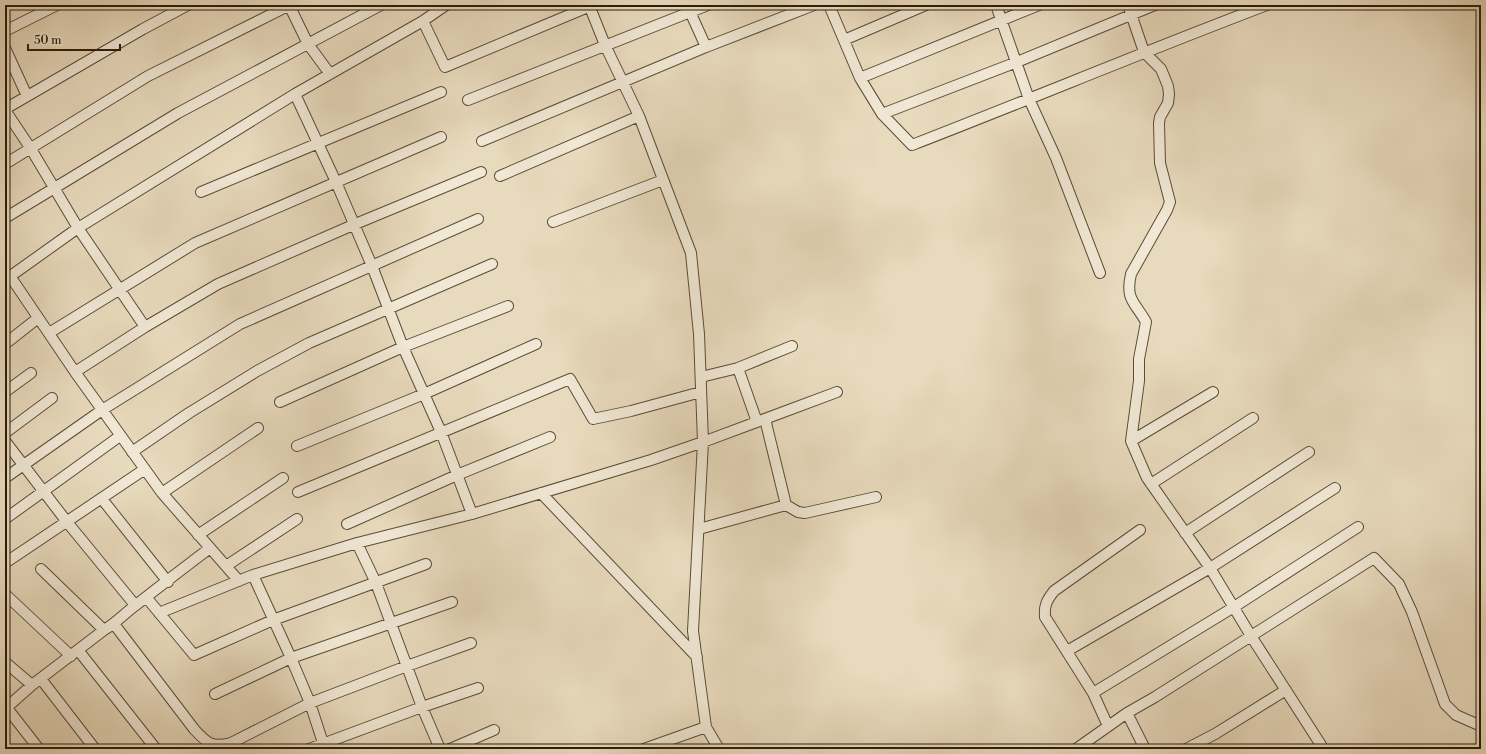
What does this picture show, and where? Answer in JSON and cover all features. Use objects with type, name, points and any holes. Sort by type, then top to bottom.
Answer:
[{"type":"street","points":[[5,31],[57,5]]},
{"type":"street","points":[[145,327],[78,228],[31,149],[5,109],[143,29],[188,5]]},
{"type":"street","points":[[5,164],[148,76],[289,5],[308,44],[330,74]]},
{"type":"street","points":[[5,218],[178,113],[381,5]]},
{"type":"street","points":[[239,581],[162,493],[120,436],[49,333],[8,278],[78,228],[295,94],[422,21],[446,5]]},
{"type":"street","points":[[422,21],[445,66],[591,5],[606,45],[639,116],[691,253],[699,334],[703,442],[694,631],[706,727],[719,749]]},
{"type":"street","points":[[468,100],[606,45],[689,9],[708,5]]},
{"type":"street","points":[[482,141],[706,47],[814,5]]},
{"type":"street","points":[[829,5],[860,78],[882,114],[912,145],[1030,99],[1144,52],[1267,5]]},
{"type":"street","points":[[844,40],[926,5]]},
{"type":"street","points":[[996,5],[1030,99],[1056,158],[1100,273]]},
{"type":"street","points":[[860,78],[1039,5]]},
{"type":"street","points":[[882,114],[1017,62],[1129,10],[1155,5]]},
{"type":"street","points":[[689,9],[706,47]]},
{"type":"street","points":[[1129,10],[1144,52],[1161,69],[1168,86],[1168,103],[1160,116],[1159,123],[1160,163],[1170,202],[1167,210],[1130,274],[1128,286],[1130,297],[1146,322],[1139,360],[1139,381],[1131,442],[1151,484],[1210,568],[1251,636],[1321,745]]},
{"type":"street","points":[[5,48],[27,96]]},
{"type":"street","points":[[201,192],[441,92]]},
{"type":"street","points":[[295,94],[336,182],[353,225],[372,266],[403,347],[441,432],[472,514]]},
{"type":"street","points":[[500,176],[639,116]]},
{"type":"street","points":[[49,333],[195,243],[441,137]]},
{"type":"street","points":[[75,372],[145,327],[218,284],[353,225],[481,172]]},
{"type":"street","points":[[553,222],[663,180]]},
{"type":"street","points":[[5,478],[102,410],[240,324],[478,219]]},
{"type":"street","points":[[132,452],[189,413],[257,370],[309,343],[492,264]]},
{"type":"street","points":[[280,402],[403,347],[508,306]]},
{"type":"street","points":[[5,344],[38,318]]},
{"type":"street","points":[[297,446],[424,394],[536,344]]},
{"type":"street","points":[[701,377],[738,368],[792,346]]},
{"type":"street","points":[[738,368],[761,420],[786,505],[798,512],[805,513],[876,497]]},
{"type":"street","points":[[5,392],[31,373]]},
{"type":"street","points":[[298,492],[570,379],[593,419],[631,411],[701,392]]},
{"type":"street","points":[[160,613],[253,576],[357,543],[472,514],[651,460],[837,392]]},
{"type":"street","points":[[1131,442],[1213,392]]},
{"type":"street","points":[[5,433],[52,398]]},
{"type":"street","points":[[1151,484],[1253,418]]},
{"type":"street","points":[[162,493],[258,428]]},
{"type":"street","points":[[5,519],[120,436]]},
{"type":"street","points":[[347,524],[458,475],[550,437]]},
{"type":"street","points":[[5,441],[66,522],[135,606]]},
{"type":"street","points":[[1185,533],[1309,452]]},
{"type":"street","points":[[5,563],[145,469]]},
{"type":"street","points":[[198,535],[283,478]]},
{"type":"street","points":[[1067,651],[1210,568],[1335,488]]},
{"type":"street","points":[[541,493],[697,657]]},
{"type":"street","points":[[102,499],[168,582]]},
{"type":"street","points":[[698,529],[786,505]]},
{"type":"street","points":[[226,566],[297,519]]},
{"type":"street","points":[[1093,693],[1358,527]]},
{"type":"street","points":[[1108,726],[1093,693],[1045,617],[1044,607],[1054,591],[1140,530]]},
{"type":"street","points":[[357,543],[376,583],[422,707],[440,749]]},
{"type":"street","points":[[39,749],[6,709],[32,685],[114,624],[146,597],[168,582],[210,548]]},
{"type":"street","points":[[1076,749],[1127,713],[1155,697],[1374,558],[1399,584],[1412,612],[1446,704],[1456,715],[1481,726]]},
{"type":"street","points":[[146,597],[194,655],[273,620],[426,564]]},
{"type":"street","points":[[41,568],[104,630]]},
{"type":"street","points":[[253,576],[310,703],[323,743]]},
{"type":"street","points":[[5,594],[74,653],[156,749]]},
{"type":"street","points":[[215,694],[291,658],[452,602]]},
{"type":"street","points":[[114,624],[194,728],[203,739],[212,745],[231,743],[310,703],[471,643]]},
{"type":"street","points":[[5,662],[32,685]]},
{"type":"street","points":[[41,679],[96,749]]},
{"type":"street","points":[[309,749],[478,688]]},
{"type":"street","points":[[1186,749],[1215,734],[1286,690]]},
{"type":"street","points":[[1127,713],[1145,749]]},
{"type":"street","points":[[644,749],[706,727]]},
{"type":"street","points":[[450,749],[494,730]]}]
